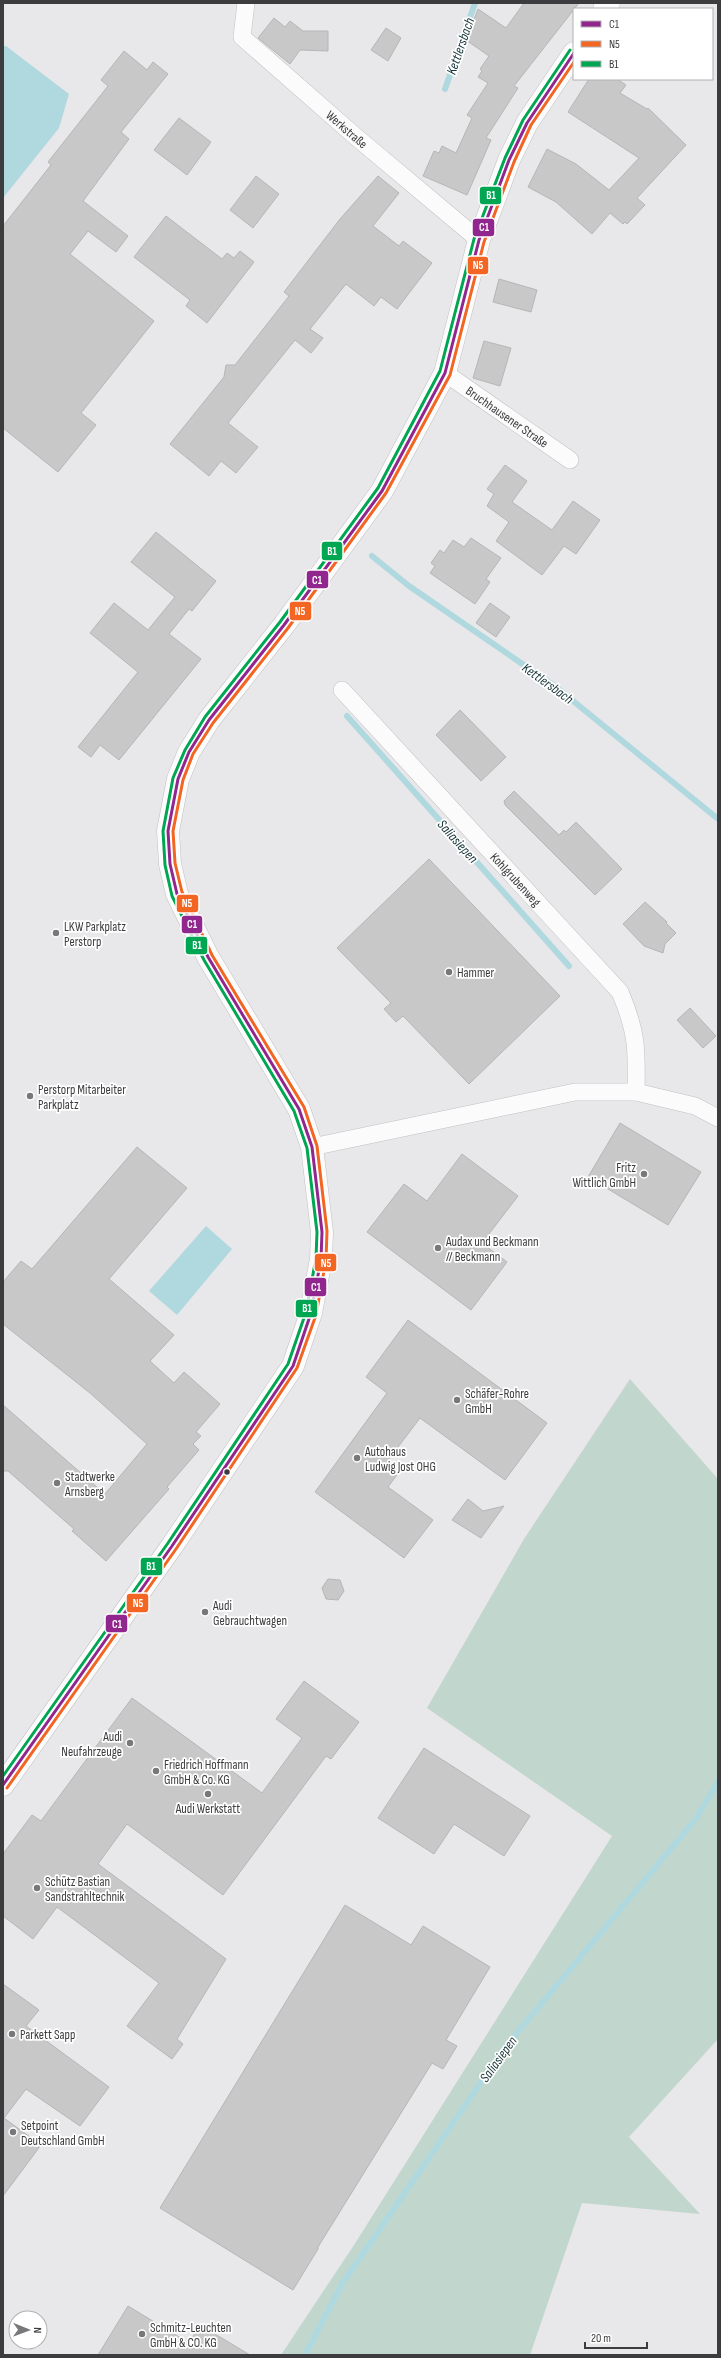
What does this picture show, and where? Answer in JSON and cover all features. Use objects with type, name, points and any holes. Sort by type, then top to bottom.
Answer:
[{"type":"street","name":"Werkstraße","points":[[246,3],[242,37],[355,136],[479,240]]},
{"type":"street","points":[[3,1785],[172,1546],[293,1366],[311,1313],[321,1259],[322,1232],[312,1147],[299,1109],[208,957],[177,894],[170,864],[168,831],[178,779],[189,752],[209,720],[284,625],[382,491],[445,373],[479,240],[509,160],[527,123],[573,54]]},
{"type":"street","name":"Bruchhausener Straße","points":[[445,373],[570,460]]},
{"type":"street","name":"Kohlgrubenweg","points":[[342,690],[620,992],[631,1018],[637,1048],[636,1092]]},
{"type":"street","points":[[312,1147],[575,1092],[636,1092],[695,1106],[718,1118]]},
{"type":"green space","points":[[630,1379],[718,1479],[718,2039],[629,2137],[700,2214],[582,2203],[530,2355],[281,2355],[354,2245],[612,1836],[427,1708],[524,1539]]},
{"type":"water","points":[[3,46],[6,46],[69,94],[59,128],[3,198]]},
{"type":"water","points":[[206,1226],[232,1249],[177,1315],[149,1291]]},
{"type":"building","points":[[524,3],[579,3],[575,8],[573,8],[573,11],[514,86],[518,88],[486,138],[491,140],[467,195],[423,176],[434,151],[439,153],[442,146],[456,153],[472,118],[467,115],[488,83],[478,77],[482,71],[480,69],[489,56],[466,40],[478,9],[506,28]]},
{"type":"building","points":[[274,18],[285,27],[290,21],[303,31],[328,31],[328,51],[300,50],[290,64],[258,38]]},
{"type":"building","points":[[386,28],[401,38],[388,61],[371,50]]},
{"type":"building","points":[[124,51],[147,70],[153,62],[168,74],[121,132],[129,139],[83,201],[128,236],[116,252],[88,231],[70,254],[154,321],[81,413],[96,425],[58,472],[3,428],[3,226],[51,165],[48,162],[108,86],[101,80]]},
{"type":"building","points":[[588,80],[618,80],[626,85],[620,93],[647,109],[648,108],[686,145],[637,198],[645,205],[627,224],[625,222],[623,224],[610,213],[592,234],[556,202],[528,187],[547,149],[576,164],[609,190],[639,158],[568,112]]},
{"type":"building","points":[[179,118],[211,142],[187,175],[154,150]]},
{"type":"building","points":[[256,176],[279,194],[253,228],[230,210]]},
{"type":"building","points":[[378,176],[399,193],[373,226],[399,246],[403,241],[432,263],[397,309],[381,297],[374,306],[346,284],[310,329],[323,338],[311,353],[295,340],[228,423],[258,447],[236,473],[221,461],[209,476],[170,444],[224,377],[226,365],[235,365],[289,296],[284,292],[340,219]]},
{"type":"building","points":[[166,216],[222,259],[227,253],[234,258],[240,251],[254,262],[207,323],[186,306],[190,300],[134,257]]},
{"type":"building","points":[[499,279],[537,290],[531,312],[493,302]]},
{"type":"building","points":[[484,341],[511,348],[500,386],[473,378]]},
{"type":"building","points":[[505,465],[527,481],[512,502],[552,530],[573,501],[600,520],[576,554],[564,546],[542,575],[496,541],[509,522],[487,506],[494,494],[487,489]]},
{"type":"building","points":[[156,532],[216,581],[192,611],[189,609],[169,634],[201,659],[119,760],[100,745],[91,757],[78,747],[138,672],[90,633],[114,603],[148,630],[175,597],[131,562]]},
{"type":"building","points":[[471,538],[501,558],[486,579],[490,582],[475,604],[430,573],[435,566],[431,563],[440,550],[444,553],[453,540],[464,547]]},
{"type":"building","points":[[490,603],[510,617],[496,637],[476,623]]},
{"type":"building","points":[[460,710],[506,757],[481,781],[436,735]]},
{"type":"building","points":[[514,791],[559,835],[564,830],[566,832],[576,822],[622,869],[595,895],[505,805],[504,801]]},
{"type":"building","name":"Hammer","points":[[429,859],[560,996],[469,1084],[403,1016],[396,1022],[384,1009],[391,1003],[337,948]]},
{"type":"building","points":[[645,902],[667,922],[666,923],[676,933],[665,944],[663,953],[644,946],[623,924]]},
{"type":"building","points":[[690,1008],[716,1036],[703,1048],[677,1020]]},
{"type":"building","name":"Fritz Wittlich GmbH","points":[[620,1123],[701,1172],[668,1225],[588,1177]]},
{"type":"building","points":[[137,1147],[187,1188],[109,1279],[174,1335],[150,1361],[174,1383],[184,1372],[220,1404],[196,1432],[201,1436],[193,1444],[199,1450],[167,1487],[169,1489],[106,1561],[72,1531],[74,1529],[8,1471],[3,1471],[3,1405],[105,1494],[147,1444],[90,1393],[3,1324],[3,1282],[21,1261],[32,1269]]},
{"type":"building","name":"Audax und Beckmann // Beckmann","points":[[462,1154],[518,1196],[482,1243],[507,1262],[471,1310],[367,1232],[404,1184],[427,1201]]},
{"type":"building","points":[[408,1320],[547,1423],[505,1480],[420,1418],[386,1463],[399,1472],[388,1487],[433,1520],[404,1558],[315,1492],[387,1393],[366,1377]]},
{"type":"building","points":[[468,1499],[483,1511],[504,1506],[481,1538],[452,1520]]},
{"type":"building","points":[[328,1579],[340,1580],[344,1591],[338,1600],[326,1599],[322,1588]]},
{"type":"building","points":[[304,1681],[359,1722],[331,1759],[326,1756],[223,1895],[127,1824],[98,1864],[226,1959],[177,2039],[183,2044],[172,2059],[127,2026],[159,1983],[57,1907],[33,1939],[3,1916],[3,1854],[32,1815],[41,1821],[132,1698],[262,1793],[302,1738],[276,1719]]},
{"type":"building","points":[[424,1748],[530,1816],[504,1856],[454,1824],[434,1854],[378,1818]]},
{"type":"building","points":[[345,1905],[411,1945],[423,1926],[490,1967],[446,2040],[457,2046],[443,2069],[432,2063],[293,2290],[160,2208]]},
{"type":"building","points":[[3,1984],[39,2010],[26,2026],[109,2087],[80,2126],[26,2089],[4,2118],[41,2145],[3,2196]]},
{"type":"building","name":"Schmitz-Leuchten GmbH & CO. KG","points":[[128,2306],[189,2343],[200,2325],[250,2355],[98,2355]]},
{"type":"waterway","name":"Kettlersbach","points":[[445,89],[475,3]]},
{"type":"waterway","name":"Kettlersbach","points":[[372,556],[409,586],[556,687],[718,819]]},
{"type":"waterway","name":"Saliasiepen","points":[[347,716],[569,966]]},
{"type":"waterway","name":"Saliasiepen","points":[[305,2355],[342,2284],[506,2046],[695,1820],[718,1782]]},
{"type":"transit line","name":"B1","points":[[3,1776],[168,1543],[288,1364],[306,1312],[316,1258],[317,1232],[307,1148],[294,1111],[204,960],[172,896],[165,865],[163,831],[173,778],[185,750],[205,717],[280,622],[378,488],[440,371],[474,239],[505,158],[523,120],[570,50]]},
{"type":"transit line","name":"C1","points":[[3,1785],[172,1546],[293,1366],[311,1313],[321,1259],[322,1232],[312,1147],[299,1109],[208,957],[177,894],[170,864],[168,831],[178,779],[189,752],[209,720],[284,625],[382,491],[445,373],[479,240],[509,160],[527,123],[573,54]]},
{"type":"transit line","name":"N5","points":[[7,1788],[176,1549],[297,1368],[316,1315],[326,1260],[327,1231],[317,1146],[304,1107],[212,955],[182,892],[175,863],[173,831],[183,780],[193,754],[213,723],[288,628],[386,493],[450,375],[484,242],[514,162],[531,125],[573,63]]},
{"type":"place","name":"LKW Parkplatz Perstorp","points":[[56,933]]},
{"type":"place","name":"Hammer","points":[[449,972]]},
{"type":"place","name":"Perstorp Mitarbeiter Parkplatz","points":[[30,1096]]},
{"type":"place","name":"Fritz Wittlich GmbH","points":[[644,1174]]},
{"type":"place","name":"Audax und Beckmann // Beckmann","points":[[438,1248]]},
{"type":"place","name":"Schäfer-Rohre GmbH","points":[[457,1400]]},
{"type":"place","name":"Autohaus Ludwig Jost OHG","points":[[357,1458]]},
{"type":"place","name":"Stadtwerke Arnsberg","points":[[57,1483]]},
{"type":"place","name":"Audi Gebrauchtwagen","points":[[205,1612]]},
{"type":"place","name":"Audi Neufahrzeuge","points":[[130,1743]]},
{"type":"place","name":"Friedrich Hoffmann GmbH & Co. KG","points":[[156,1771]]},
{"type":"place","name":"Audi Werkstatt","points":[[208,1794]]},
{"type":"place","name":"Schütz Bastian Sandstrahltechnik","points":[[37,1888]]},
{"type":"place","name":"Parkett Sapp","points":[[12,2034]]},
{"type":"place","name":"Setpoint Deutschland GmbH","points":[[13,2132]]},
{"type":"place","name":"Schmitz-Leuchten GmbH & CO. KG","points":[[142,2334]]}]
